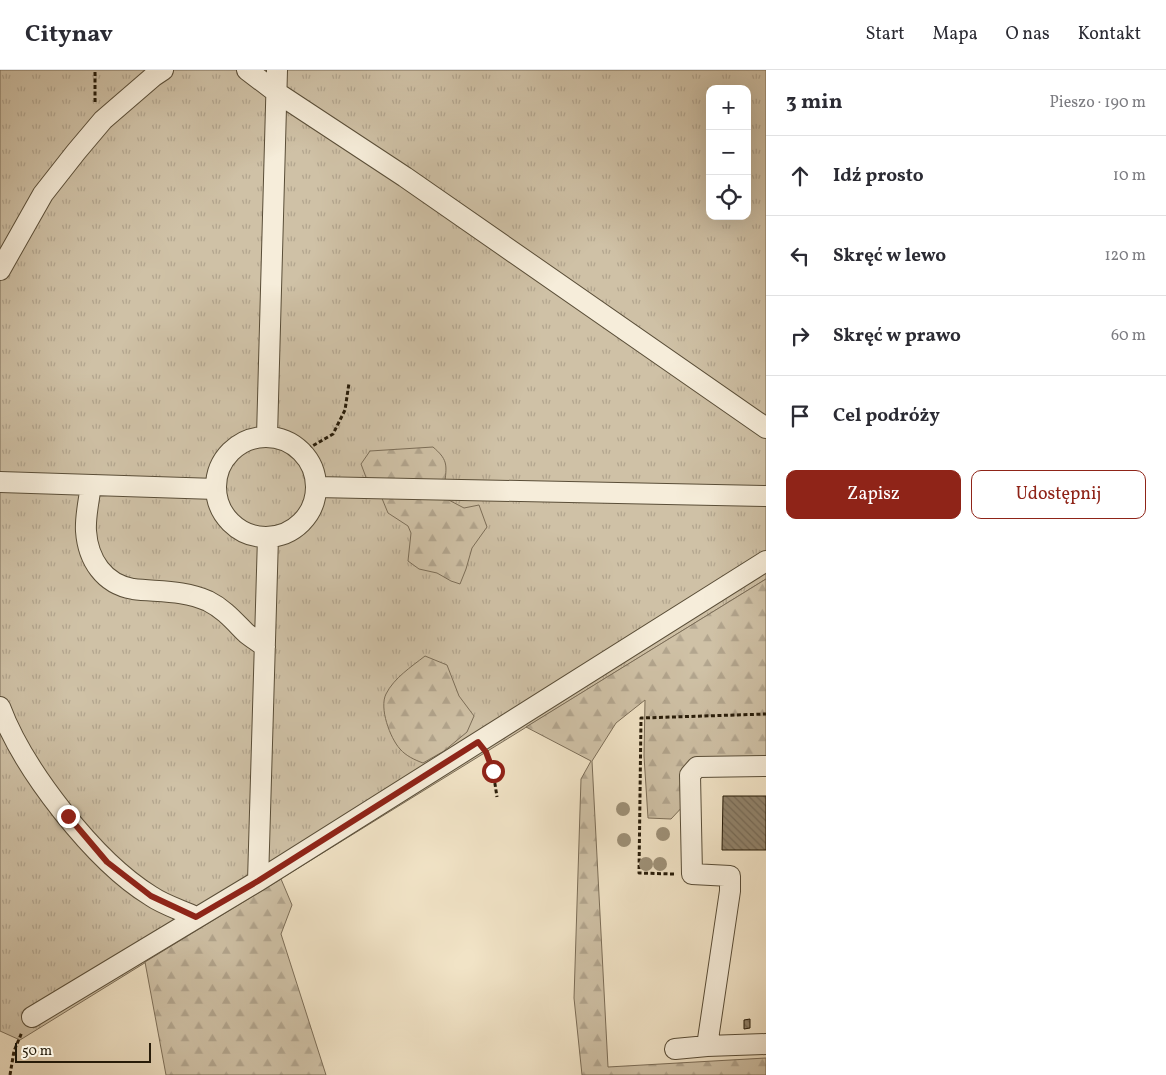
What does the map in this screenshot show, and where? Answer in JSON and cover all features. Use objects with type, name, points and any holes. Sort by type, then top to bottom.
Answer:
[{"type":"lane","points":[[0,270],[43,194],[99,124],[163,70]]},
{"type":"lane","points":[[247,70],[276,92],[405,177],[766,428]]},
{"type":"lane","points":[[267,436],[277,70]]},
{"type":"lane","points":[[267,436],[289,442],[302,452],[311,464],[316,487],[313,504],[299,525],[285,533],[260,537],[245,532],[232,524],[219,504],[216,489],[218,473],[230,452],[243,442],[267,436]]},
{"type":"lane","points":[[0,482],[216,489]]},
{"type":"lane","points":[[91,485],[86,531],[90,552],[99,570],[108,580],[131,588],[175,592],[208,602],[234,619],[246,633],[265,647]]},
{"type":"lane","points":[[316,487],[766,496]]},
{"type":"lane","points":[[258,881],[268,537]]},
{"type":"lane","points":[[32,1017],[258,881],[766,561]]},
{"type":"lane","points":[[0,707],[30,766],[68,816],[107,862],[151,896],[196,917]]},
{"type":"lane","points":[[707,1046],[730,891],[730,876],[692,874],[690,775],[697,767],[766,766]]},
{"type":"lane","points":[[675,1049],[766,1044]]},
{"type":"path","points":[[95,70],[95,113],[99,124]]},
{"type":"path","points":[[302,452],[333,434],[345,410],[349,383]]},
{"type":"path","points":[[692,874],[639,873],[641,718],[766,714]]},
{"type":"path","points":[[478,742],[486,752],[493,771],[497,797]]},
{"type":"path","points":[[10,1075],[14,1051],[20,1034],[32,1017]]},
{"type":"green space","points":[[0,70],[766,70],[766,579],[20,1040],[0,1031]]},
{"type":"green space","points":[[433,447],[445,462],[445,481],[367,480],[361,464],[370,451]]},
{"type":"green space","points":[[381,496],[443,497],[464,508],[479,505],[487,527],[472,548],[460,584],[437,573],[419,569],[408,561],[411,533],[408,526],[388,513]]},
{"type":"green space","points":[[766,579],[766,762],[687,763],[687,802],[671,819],[648,818],[644,756],[645,700],[616,723],[592,761],[608,1067],[766,1058],[766,1075],[582,1075],[574,998],[581,779],[591,761],[526,727]]},
{"type":"green space","points":[[425,656],[447,665],[459,696],[474,716],[467,732],[444,751],[423,763],[408,756],[396,744],[387,723],[384,700],[389,688],[403,673]]},
{"type":"green space","points":[[281,879],[292,905],[281,934],[326,1075],[166,1075],[145,962]]},
{"type":"building","points":[[723,796],[766,796],[766,850],[722,850]]},
{"type":"building","points":[[750,1019],[750,1028],[744,1029],[744,1020]]},
{"type":"route","points":[[68,816],[107,862],[151,896],[196,917],[258,881],[478,742],[486,752],[493,771]]}]
